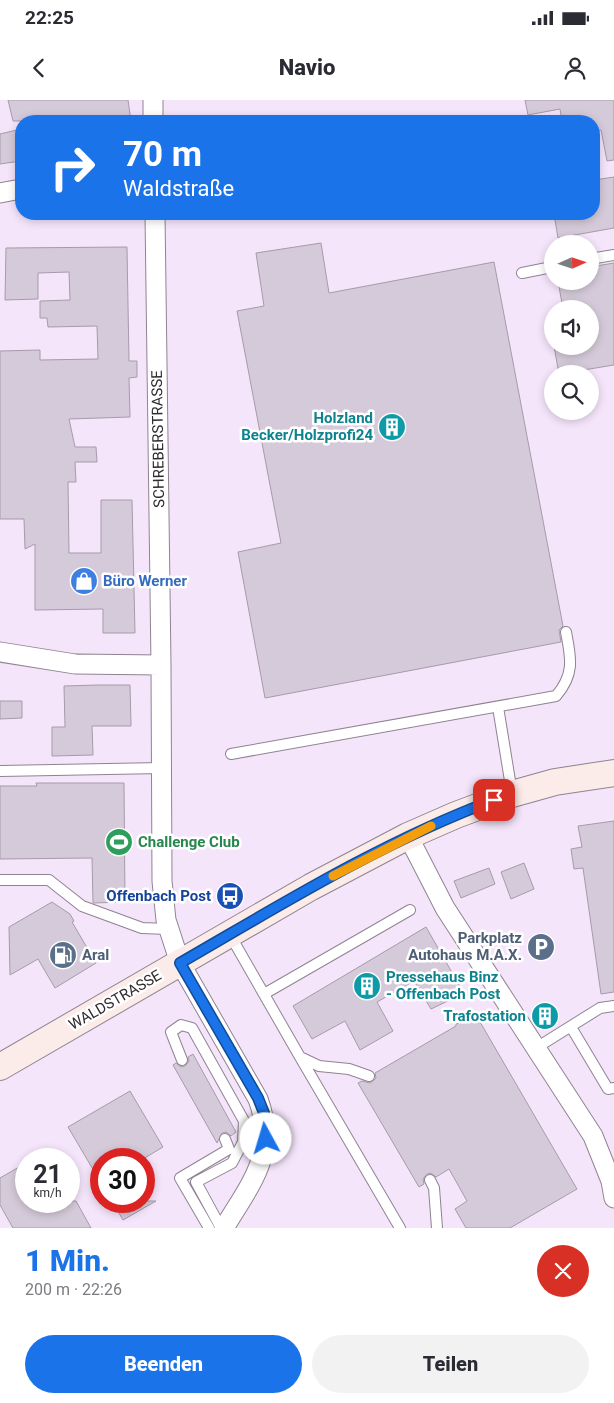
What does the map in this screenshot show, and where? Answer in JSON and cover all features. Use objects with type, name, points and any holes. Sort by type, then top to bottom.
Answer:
[{"type":"main road","name":"WALDSTRASSE","points":[[0,1067],[311,887],[408,836],[473,808],[512,794],[554,782],[614,773]]},
{"type":"street","points":[[153,100],[154,115]]},
{"type":"street","points":[[0,193],[15,190]]},
{"type":"street","name":"SCHREBERSTRASSE","points":[[155,220],[162,882],[168,929],[180,963],[258,1098],[266,1125],[265,1148],[259,1166],[223,1228]]},
{"type":"street","points":[[0,652],[75,664],[161,665]]},
{"type":"street","points":[[408,836],[445,908],[593,1136],[611,1168],[614,1198]]},
{"type":"lane","points":[[599,258],[614,255]]},
{"type":"lane","points":[[522,273],[544,269]]},
{"type":"lane","points":[[231,754],[556,696],[566,685],[571,668],[566,632]]},
{"type":"lane","points":[[498,707],[512,794]]},
{"type":"lane","points":[[0,771],[162,768]]},
{"type":"lane","points":[[0,880],[49,880],[82,906],[142,928],[168,929]]},
{"type":"lane","points":[[264,994],[410,910]]},
{"type":"lane","points":[[229,934],[400,1228]]},
{"type":"lane","points":[[536,1048],[600,1008],[614,1006]]},
{"type":"lane","points":[[182,1060],[171,1032],[181,1025],[192,1028],[244,1121],[243,1142],[232,1162],[196,1182],[223,1228]]},
{"type":"lane","points":[[571,1027],[608,1089],[614,1088]]},
{"type":"lane","points":[[300,1057],[320,1066],[349,1070],[369,1076]]},
{"type":"lane","points":[[209,1228],[180,1178],[230,1149],[225,1139]]},
{"type":"lane","points":[[430,1180],[434,1188],[437,1228]]},
{"type":"shaded area","points":[[0,100],[614,100],[614,1228],[0,1228]]},
{"type":"building","points":[[8,100],[128,100],[130,115],[15,115],[15,121],[13,121]]},
{"type":"building","points":[[525,100],[614,100],[614,160],[607,161],[600,130],[600,115],[561,115],[560,109],[528,115]]},
{"type":"building","points":[[15,130],[15,162],[0,164],[0,134]]},
{"type":"building","points":[[614,177],[614,228],[575,235],[558,235],[555,220],[600,220],[600,179]]},
{"type":"building","name":"Holzland Becker/Holzprofi24","points":[[321,243],[329,293],[494,262],[563,626],[559,630],[561,642],[265,698],[238,552],[281,543],[237,311],[264,306],[256,253]]},
{"type":"building","points":[[127,247],[129,361],[137,361],[137,377],[129,378],[130,417],[69,419],[75,447],[96,447],[97,462],[75,462],[76,482],[68,482],[69,553],[101,553],[101,500],[132,500],[135,633],[103,633],[103,609],[35,610],[35,544],[25,549],[24,519],[0,519],[0,351],[40,350],[40,360],[98,359],[97,326],[48,327],[47,318],[40,318],[40,301],[70,300],[69,272],[38,273],[38,299],[5,300],[6,248]]},
{"type":"building","points":[[614,263],[614,365],[599,367],[599,365],[557,365],[556,355],[599,355],[599,300],[561,300],[560,290],[599,290],[599,266]]},
{"type":"building","points":[[130,685],[131,726],[92,726],[93,755],[52,756],[52,727],[65,727],[64,686]]},
{"type":"building","points":[[0,701],[22,701],[22,718],[0,719]]},
{"type":"building","points":[[36,783],[124,783],[125,902],[93,903],[92,858],[0,859],[0,786],[37,786]]},
{"type":"building","points":[[614,821],[614,992],[601,994],[583,868],[574,869],[571,849],[582,847],[578,826]]},
{"type":"building","points":[[524,863],[534,889],[511,899],[501,872]]},
{"type":"building","points":[[489,868],[495,884],[461,898],[454,881]]},
{"type":"building","points":[[52,902],[70,914],[74,921],[72,922],[96,963],[55,988],[38,959],[10,975],[9,927]]},
{"type":"building","name":"Pressehaus Binz - Offenbach Post","points":[[426,927],[462,990],[451,997],[452,999],[431,1009],[414,981],[377,1002],[393,1031],[360,1050],[345,1021],[312,1039],[293,1006]]},
{"type":"building","points":[[476,1015],[577,1189],[510,1228],[466,1228],[455,1209],[467,1201],[449,1169],[436,1177],[431,1173],[427,1174],[423,1179],[424,1184],[419,1187],[358,1083],[362,1081],[370,1083],[376,1078],[375,1073],[456,1026],[456,1024]]},
{"type":"building","points":[[193,1054],[236,1132],[231,1136],[226,1132],[222,1133],[217,1143],[173,1065],[176,1063],[181,1067],[185,1066],[189,1061],[188,1057]]},
{"type":"building","points":[[130,1091],[163,1147],[155,1152],[155,1148],[90,1148],[90,1164],[68,1127]]},
{"type":"building","points":[[15,1169],[15,1213],[80,1213],[80,1208],[91,1228],[13,1228],[0,1205],[0,1178]]},
{"type":"building","points":[[119,1213],[135,1213],[123,1220]]},
{"type":"slow traffic","points":[[333,876],[408,836],[431,826]]},
{"type":"place","name":"Holzland Becker/Holzprofi24","points":[[392,427]]},
{"type":"place","name":"Büro Werner","points":[[84,581]]},
{"type":"place","name":"Challenge Club","points":[[119,842]]},
{"type":"place","name":"Offenbach Post","points":[[230,896]]},
{"type":"place","name":"Parkplatz Autohaus M.A.X.","points":[[541,947]]},
{"type":"place","name":"Aral","points":[[63,955]]},
{"type":"place","name":"Pressehaus Binz - Offenbach Post","points":[[367,986]]},
{"type":"place","name":"Trafostation","points":[[545,1016]]},
{"type":"route","points":[[266,1139],[264,1113],[258,1098],[180,963],[311,887],[435,824],[494,800]]}]
